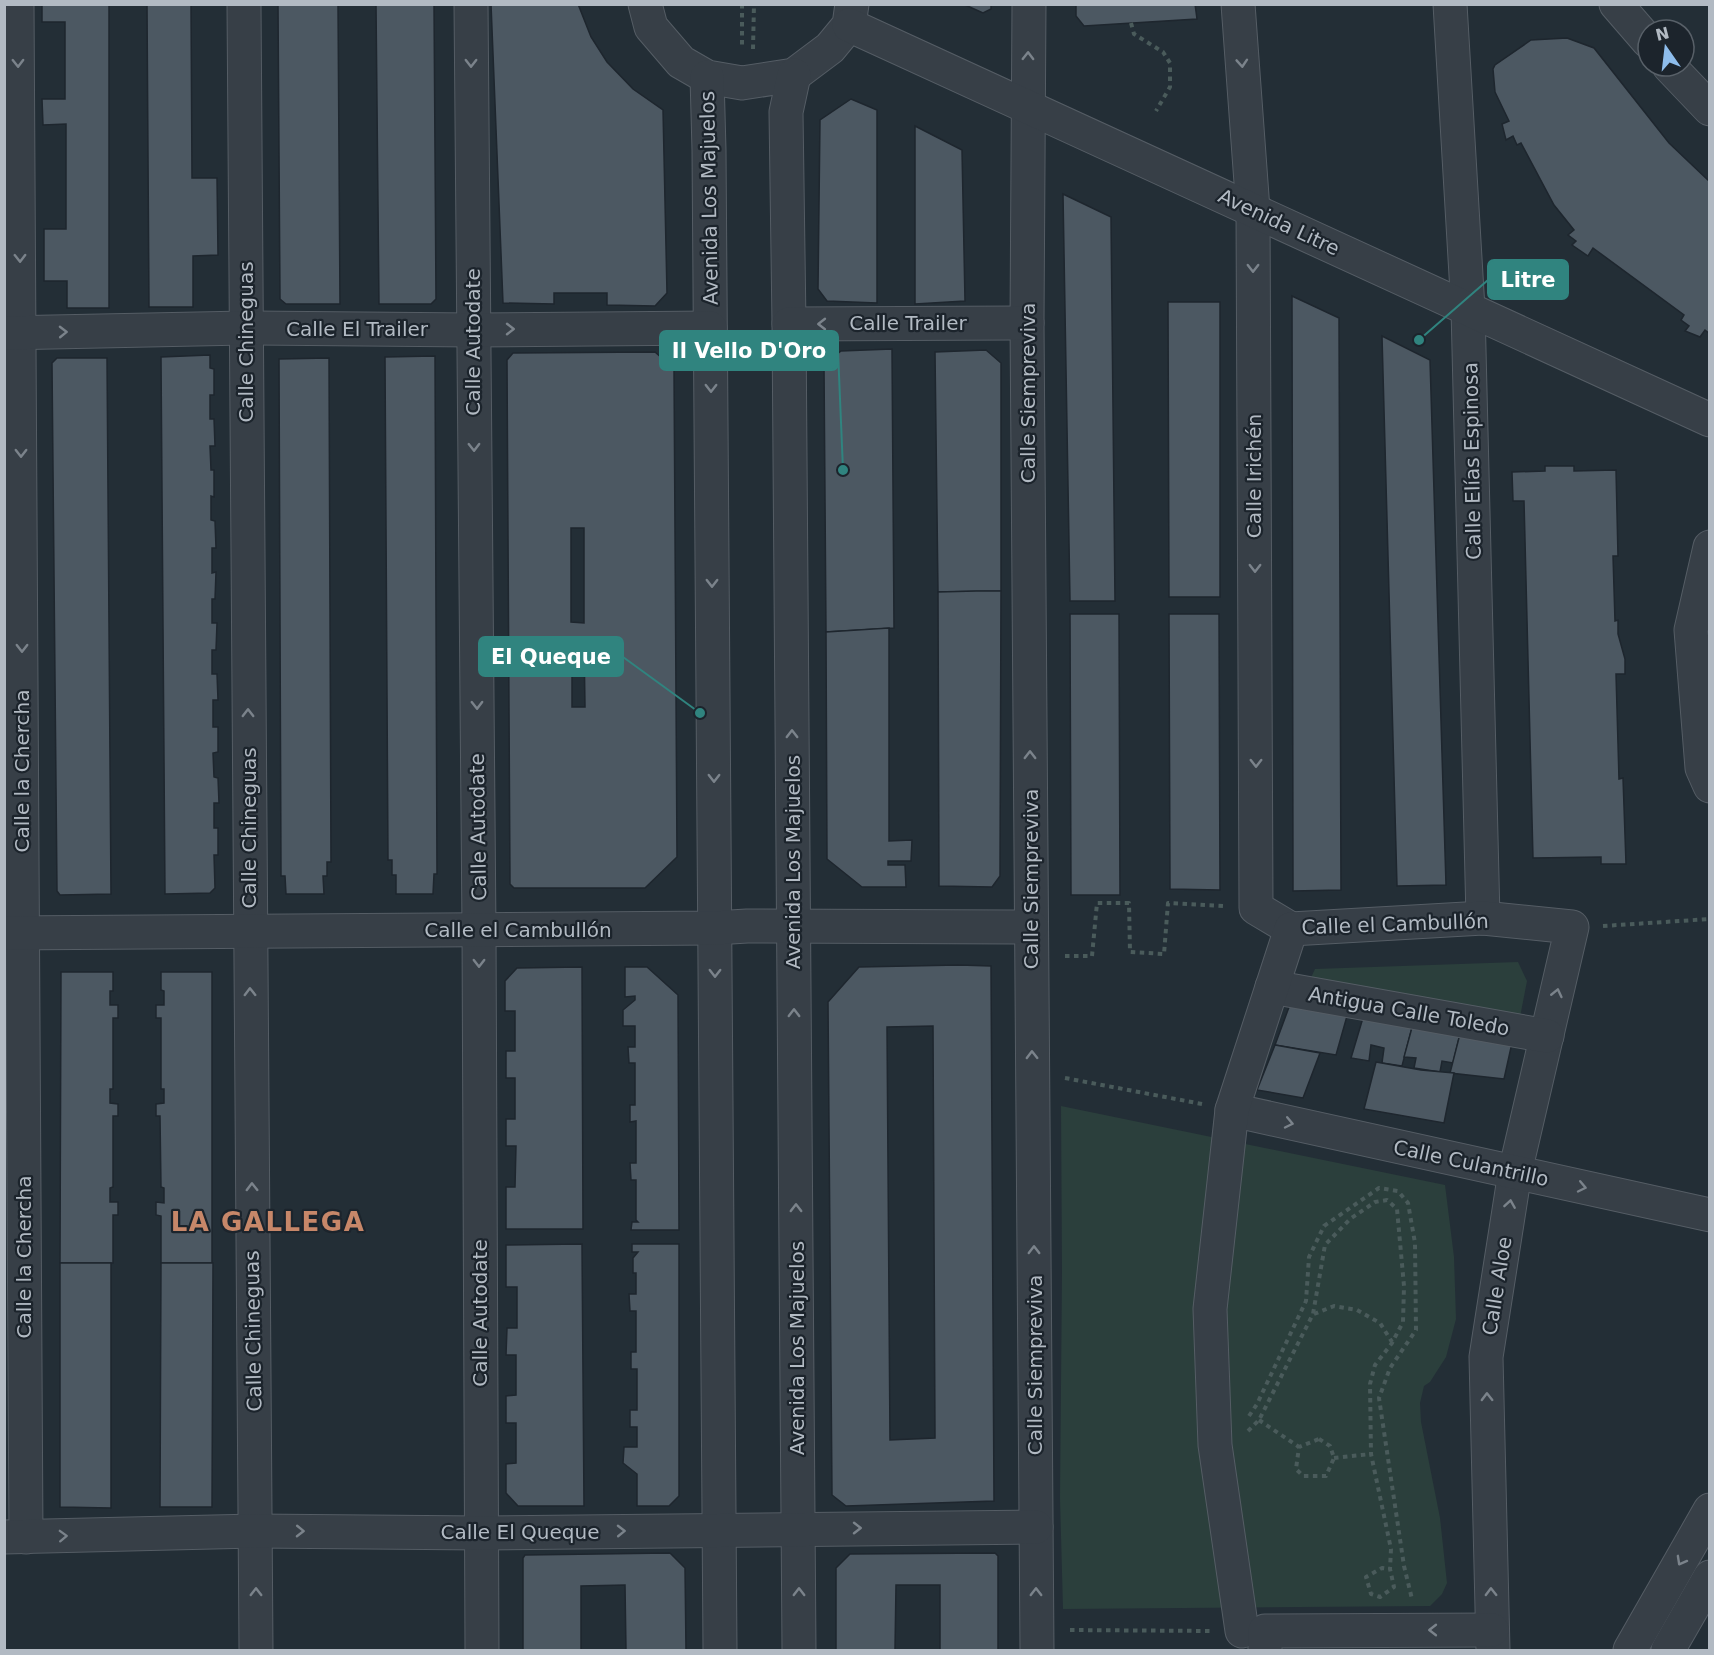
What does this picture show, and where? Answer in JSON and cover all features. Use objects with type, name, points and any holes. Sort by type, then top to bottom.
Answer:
[{"type":"street","name":"Calle la Chercha","points":[[15,1537],[12,333],[17,4]]},
{"type":"street","name":"Calle Chineguas","points":[[244,4],[256,1650]]},
{"type":"street","name":"Calle Autodate","points":[[471,4],[479,930],[482,1650]]},
{"type":"street","points":[[645,4],[651,27],[681,62],[707,77],[742,83],[794,75],[830,48],[850,15]]},
{"type":"street","name":"Calle Siempreviva","points":[[1029,4],[1027,323],[1036,1640]]},
{"type":"street","name":"Calle Irichén","points":[[1238,4],[1253,210],[1257,908]]},
{"type":"street","name":"Calle Elías Espinosa","points":[[1451,4],[1468,309],[1483,918]]},
{"type":"street","points":[[1616,4],[1636,27]]},
{"type":"street","name":"Avenida Litre","points":[[850,15],[1028,107],[1710,420]]},
{"type":"street","name":"Avenida Los Majuelos","points":[[794,75],[786,112],[799,1650]]},
{"type":"street","name":"Avenida Los Majuelos","points":[[707,77],[720,1650]]},
{"type":"street","points":[[1680,78],[1710,109]]},
{"type":"street","name":"Calle Trailer","points":[[789,324],[1027,323]]},
{"type":"street","name":"Calle El Trailer","points":[[12,333],[245,328],[473,330],[710,328]]},
{"type":"street","points":[[1710,547],[1691,630],[1702,768],[1710,786]]},
{"type":"street","points":[[1257,908],[1291,929],[1232,1110],[1210,1309],[1214,1439],[1257,1638],[1492,1640]]},
{"type":"street","name":"Calle el Cambullón","points":[[1291,929],[1483,918],[1572,927]]},
{"type":"street","name":"Calle el Cambullón","points":[[14,933],[747,926],[1031,941]]},
{"type":"street","name":"Calle Aloe","points":[[1492,1640],[1486,1356],[1515,1172],[1572,927]]},
{"type":"street","name":"Antigua Calle Toledo","points":[[1272,987],[1547,1036]]},
{"type":"street","name":"Calle Culantrillo","points":[[1232,1110],[1710,1215]]},
{"type":"street","points":[[1630,1650],[1710,1510]]},
{"type":"street","name":"Calle El Queque","points":[[15,1537],[255,1531],[481,1533],[1036,1527]]},
{"type":"street","points":[[1668,1650],[1710,1577]]},
{"type":"path","points":[[1131,23],[1134,34],[1163,52],[1170,63],[1170,87],[1156,111]]},
{"type":"path","points":[[1031,941],[1092,956],[1097,903],[1129,903],[1130,952],[1164,954],[1168,903],[1257,908]]},
{"type":"path","points":[[1572,927],[1710,919]]},
{"type":"path","points":[[1032,1071],[1232,1110]]},
{"type":"path","points":[[1214,1439],[1244,1422],[1257,1404],[1306,1301],[1309,1257],[1324,1226],[1379,1188],[1398,1191],[1408,1203],[1415,1243],[1416,1330],[1390,1368],[1379,1398],[1404,1566],[1414,1606]]},
{"type":"path","points":[[1214,1439],[1249,1431],[1259,1420],[1313,1314],[1324,1245],[1350,1219],[1375,1202],[1387,1200],[1397,1209],[1404,1286],[1403,1322],[1392,1343],[1375,1365],[1370,1384],[1371,1454],[1391,1549],[1390,1569],[1394,1587],[1380,1596],[1371,1594],[1366,1577],[1382,1568],[1390,1569]]},
{"type":"path","points":[[1313,1314],[1334,1306],[1356,1310],[1380,1323],[1392,1343]]},
{"type":"path","points":[[1259,1420],[1299,1447]]},
{"type":"path","points":[[1319,1439],[1330,1446],[1334,1458],[1326,1476],[1303,1476],[1296,1469],[1299,1447],[1319,1439]]},
{"type":"path","points":[[1334,1458],[1371,1454]]},
{"type":"path","points":[[1036,1640],[1257,1638]]},
{"type":"green space","points":[[1518,962],[1527,981],[1520,1017],[1309,982],[1315,969]]},
{"type":"green space","points":[[1061,1106],[1445,1185],[1454,1257],[1456,1319],[1446,1357],[1430,1382],[1424,1386],[1420,1403],[1421,1422],[1440,1518],[1447,1583],[1442,1594],[1430,1606],[1063,1609],[1060,1498]]},
{"type":"building","points":[[109,4],[109,308],[67,308],[67,281],[44,281],[44,229],[66,229],[66,124],[43,125],[42,99],[65,99],[65,22],[42,22],[42,5]]},
{"type":"building","points":[[147,4],[191,4],[192,178],[217,178],[218,255],[193,256],[193,307],[149,307]]},
{"type":"building","points":[[278,4],[338,4],[340,304],[286,304],[280,299]]},
{"type":"building","points":[[376,4],[434,4],[436,299],[431,304],[379,304]]},
{"type":"building","points":[[491,4],[578,4],[591,37],[607,62],[633,89],[663,110],[667,293],[655,306],[607,305],[607,293],[554,293],[554,304],[503,303]]},
{"type":"building","points":[[963,4],[991,4],[991,9],[983,13]]},
{"type":"building","points":[[1076,4],[1195,4],[1197,19],[1084,26],[1076,16]]},
{"type":"building","points":[[1567,38],[1594,48],[1669,143],[1710,182],[1710,334],[1705,330],[1700,337],[1685,331],[1689,326],[1681,320],[1684,315],[1593,248],[1588,256],[1572,245],[1576,241],[1568,235],[1574,230],[1554,205],[1521,143],[1517,145],[1513,136],[1506,140],[1502,124],[1509,121],[1495,92],[1493,69],[1495,65],[1531,40]]},
{"type":"building","points":[[851,99],[877,110],[877,303],[827,301],[818,289],[820,120]]},
{"type":"building","points":[[915,126],[962,150],[965,301],[915,304]]},
{"type":"building","points":[[1063,194],[1111,217],[1115,601],[1070,601]]},
{"type":"building","points":[[1292,296],[1339,318],[1341,890],[1293,891]]},
{"type":"building","points":[[1168,302],[1220,302],[1220,597],[1169,597]]},
{"type":"building","points":[[1382,336],[1430,360],[1446,885],[1397,886]]},
{"type":"building","points":[[892,349],[894,628],[826,632],[824,365],[841,351]]},
{"type":"building","points":[[986,350],[1001,363],[1001,591],[938,592],[935,352]]},
{"type":"building","points":[[655,352],[674,369],[677,857],[645,888],[514,888],[510,884],[507,360],[513,353]],"holes":[[[571,528],[584,528],[584,623],[571,622]],[[572,641],[584,641],[585,707],[572,707]]]},
{"type":"building","points":[[210,355],[210,368],[214,369],[214,395],[210,395],[210,419],[214,419],[215,446],[210,446],[211,470],[214,470],[211,520],[215,521],[216,548],[212,548],[212,573],[216,572],[215,599],[212,599],[212,623],[217,623],[216,650],[212,650],[212,674],[217,674],[218,700],[213,700],[213,727],[218,727],[218,752],[213,753],[214,777],[218,778],[219,803],[214,803],[214,828],[218,828],[218,855],[214,855],[215,888],[210,893],[165,894],[161,357]]},
{"type":"building","points":[[435,356],[437,874],[434,874],[433,894],[396,894],[396,875],[392,875],[392,860],[388,860],[385,357]]},
{"type":"building","points":[[57,358],[107,358],[111,894],[60,895],[57,891],[52,363]]},
{"type":"building","points":[[329,358],[331,862],[327,862],[327,876],[323,876],[324,894],[286,894],[285,876],[281,876],[279,359]]},
{"type":"building","points":[[1545,466],[1574,466],[1574,471],[1616,470],[1618,556],[1613,556],[1615,621],[1618,620],[1618,634],[1625,659],[1625,674],[1616,674],[1619,779],[1623,778],[1626,864],[1601,864],[1601,857],[1533,858],[1524,501],[1513,501],[1512,472],[1545,471]]},
{"type":"building","points":[[1001,591],[1000,876],[992,887],[939,886],[938,592]]},
{"type":"building","points":[[1070,614],[1119,614],[1120,895],[1071,895]]},
{"type":"building","points":[[1169,614],[1219,614],[1220,890],[1170,889]]},
{"type":"building","points":[[889,628],[889,841],[912,840],[911,861],[888,861],[888,865],[905,865],[906,887],[862,887],[827,859],[826,632]]},
{"type":"building","points":[[991,966],[994,1501],[846,1506],[832,1495],[828,1002],[859,967]],"holes":[[[933,1026],[935,1438],[890,1440],[887,1027]]]},
{"type":"building","points":[[582,967],[583,1229],[506,1229],[506,1187],[515,1187],[516,1146],[506,1146],[506,1119],[515,1119],[515,1078],[506,1078],[506,1051],[515,1051],[515,1011],[505,1011],[505,981],[517,968]]},
{"type":"building","points":[[625,967],[647,967],[678,995],[679,1230],[631,1230],[632,1222],[638,1222],[636,1220],[636,1180],[631,1180],[630,1163],[636,1163],[636,1121],[630,1122],[630,1105],[635,1105],[635,1063],[629,1063],[628,1047],[635,1047],[635,1026],[623,1026],[623,1010],[635,1000],[635,996],[625,997]]},
{"type":"building","points":[[61,972],[113,972],[110,1005],[118,1005],[118,1018],[113,1018],[113,1089],[110,1089],[110,1103],[118,1104],[118,1116],[113,1116],[113,1187],[110,1188],[110,1202],[118,1202],[118,1215],[113,1215],[113,1263],[60,1263]]},
{"type":"building","points":[[161,972],[212,972],[212,1263],[161,1263],[161,1216],[156,1215],[156,1202],[164,1203],[164,1188],[161,1187],[160,1116],[156,1116],[156,1104],[164,1103],[164,1089],[161,1089],[161,1018],[156,1018],[156,1005],[164,1005]]},
{"type":"building","points":[[1292,999],[1349,1009],[1336,1055],[1275,1045]]},
{"type":"building","points":[[1365,1011],[1414,1020],[1402,1066],[1382,1063],[1384,1048],[1371,1045],[1369,1061],[1351,1058]]},
{"type":"building","points":[[1414,1020],[1462,1026],[1453,1063],[1442,1061],[1440,1072],[1414,1068],[1416,1058],[1404,1057]]},
{"type":"building","points":[[1462,1026],[1514,1034],[1504,1079],[1450,1073]]},
{"type":"building","points":[[1275,1045],[1320,1053],[1303,1098],[1257,1090]]},
{"type":"building","points":[[1376,1062],[1454,1073],[1444,1123],[1364,1109]]},
{"type":"building","points":[[582,1244],[584,1506],[518,1506],[506,1493],[506,1464],[516,1463],[516,1423],[506,1423],[506,1396],[516,1395],[516,1355],[506,1355],[507,1328],[517,1328],[517,1287],[506,1287],[506,1245]]},
{"type":"building","points":[[632,1244],[679,1244],[679,1496],[669,1506],[637,1506],[637,1474],[623,1463],[624,1447],[637,1447],[637,1427],[630,1427],[630,1410],[637,1410],[637,1369],[631,1369],[631,1352],[636,1352],[636,1311],[630,1311],[629,1294],[636,1294],[633,1258],[638,1252],[632,1252]]},
{"type":"building","points":[[60,1263],[111,1263],[111,1508],[60,1507]]},
{"type":"building","points":[[161,1263],[213,1263],[212,1507],[160,1507]]},
{"type":"building","points":[[670,1553],[685,1568],[686,1650],[626,1650],[625,1585],[581,1586],[581,1650],[523,1650],[523,1558],[525,1555]]},
{"type":"building","points":[[995,1553],[998,1556],[998,1650],[940,1650],[940,1585],[896,1585],[895,1650],[836,1650],[836,1568],[850,1554]]},
{"type":"place","name":"Litre","points":[[1419,340]]},
{"type":"place","name":"Il Vello D'Oro","points":[[843,470]]},
{"type":"place","name":"El Queque","points":[[700,713]]},
{"type":"district","name":"LA GALLEGA","points":[[268,1222]]}]
